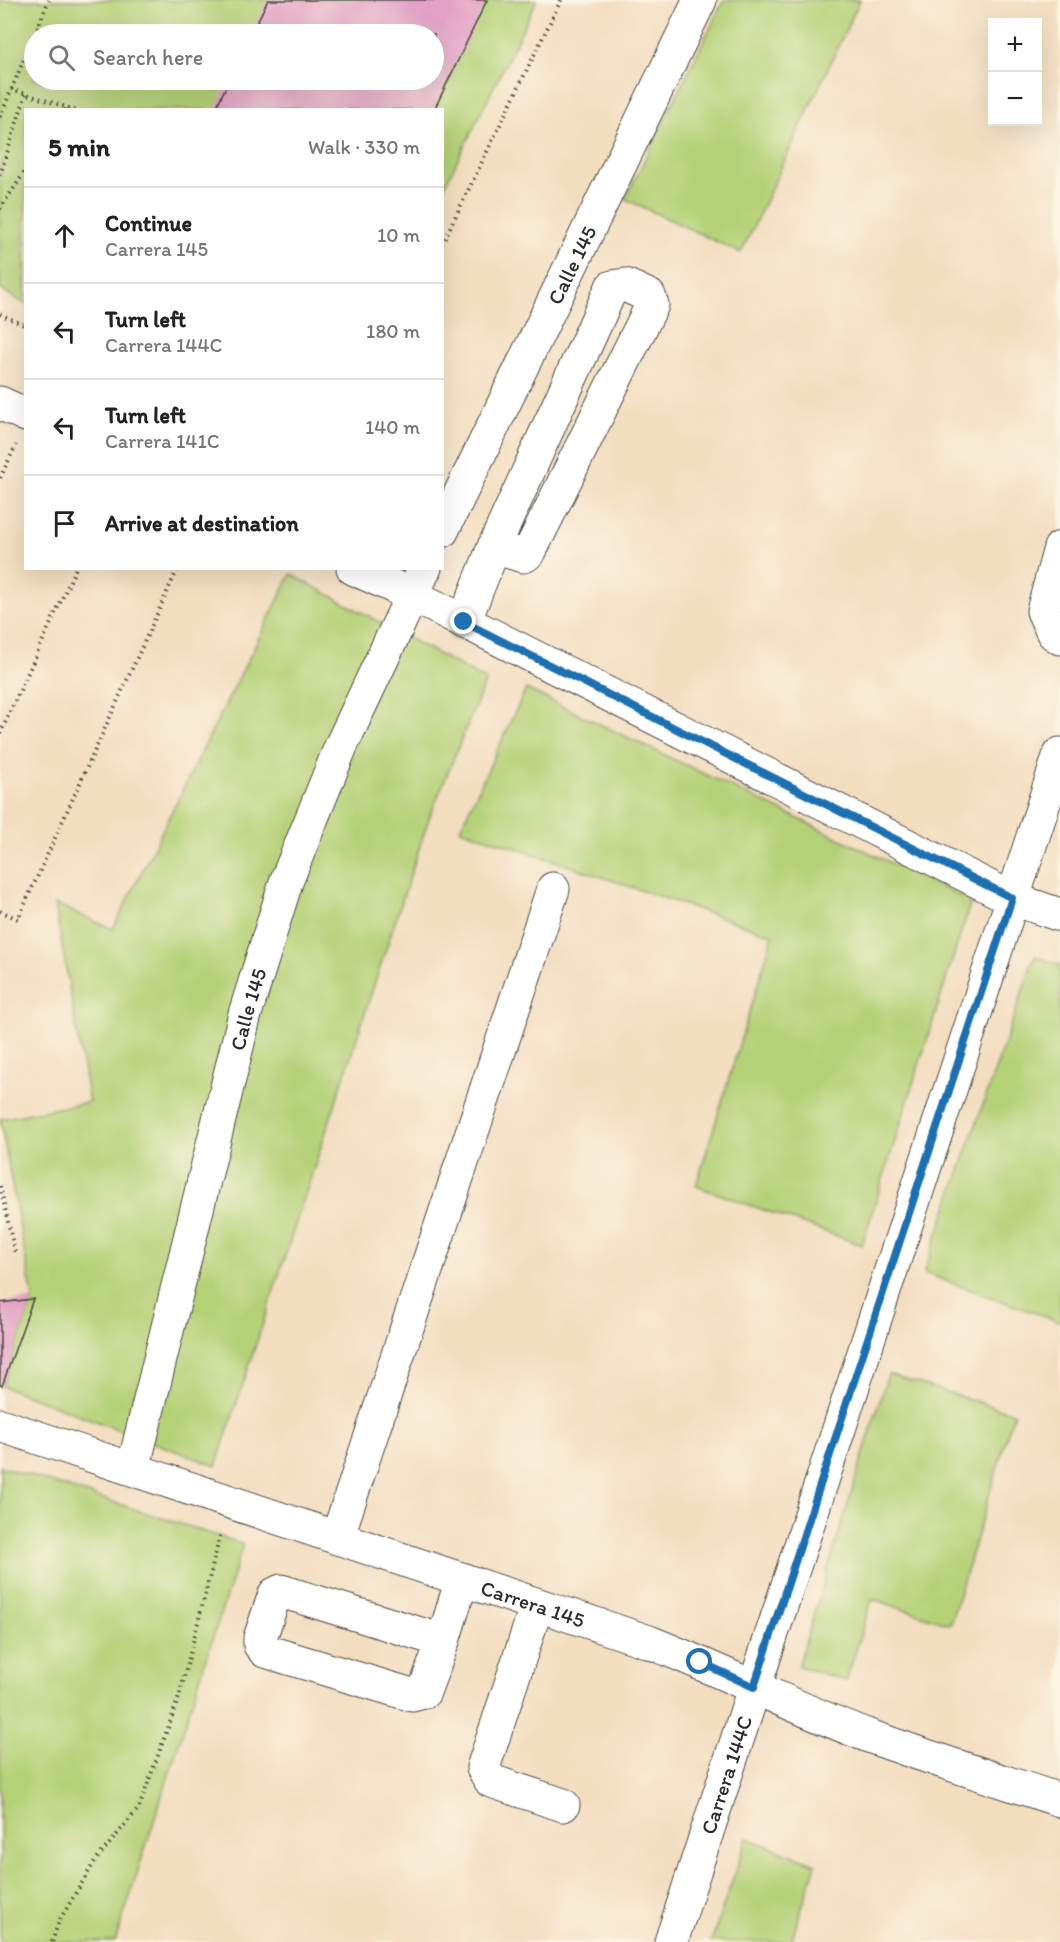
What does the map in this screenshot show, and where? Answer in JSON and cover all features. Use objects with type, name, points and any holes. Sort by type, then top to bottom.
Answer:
[{"type":"street","name":"Calle 145","points":[[444,527],[700,0]]},
{"type":"street","points":[[464,622],[494,547],[612,287],[625,285],[650,296],[652,305],[530,552],[523,556],[494,547]]},
{"type":"street","points":[[0,403],[23,425]]},
{"type":"street","points":[[1060,548],[1043,612],[1053,633],[1060,638]]},
{"type":"street","points":[[362,570],[418,582],[464,622],[1012,898],[1060,915]]},
{"type":"street","name":"Calle 145","points":[[133,1470],[245,1014],[286,882],[341,746],[418,582]]},
{"type":"street","name":"Carrera 144C","points":[[671,1942],[1060,754]]},
{"type":"street","points":[[337,1538],[553,889]]},
{"type":"street","name":"Carrera 145","points":[[0,1425],[649,1642],[868,1736],[1060,1800]]},
{"type":"street","points":[[443,1641],[281,1591],[275,1594],[260,1638],[260,1645],[265,1651],[412,1695],[424,1692],[443,1641],[462,1579]]},
{"type":"street","points":[[537,1605],[483,1768],[491,1781],[563,1804]]},
{"type":"path","points":[[39,24],[49,0]]},
{"type":"path","points":[[444,240],[561,0]]},
{"type":"path","points":[[0,117],[24,58]]},
{"type":"path","points":[[11,89],[63,108]]},
{"type":"path","points":[[0,175],[26,94]]},
{"type":"path","points":[[0,209],[24,173]]},
{"type":"path","points":[[0,314],[24,325]]},
{"type":"path","points":[[0,478],[23,425]]},
{"type":"path","points":[[0,734],[75,570]]},
{"type":"path","points":[[0,911],[18,919],[177,570]]},
{"type":"path","points":[[0,1186],[15,1253]]},
{"type":"path","points":[[52,1942],[59,1921],[95,1861],[139,1808],[179,1696],[229,1501]]},
{"type":"green space","points":[[0,0],[537,0],[444,187],[444,108],[24,108],[24,303],[0,289]]},
{"type":"green space","points":[[724,0],[860,0],[741,253],[625,199]]},
{"type":"green space","points":[[291,574],[486,680],[429,818],[216,1466],[2,1386],[33,1299],[0,1119],[89,1102],[55,904],[113,929]]},
{"type":"green space","points":[[526,689],[971,901],[862,1245],[696,1186],[773,935],[460,829]]},
{"type":"green space","points":[[1035,956],[1060,965],[1060,1322],[924,1273]]},
{"type":"green space","points":[[888,1374],[1014,1413],[950,1624],[872,1599],[846,1681],[798,1666]]},
{"type":"green space","points":[[0,1466],[243,1544],[115,1942],[0,1942]]},
{"type":"green space","points":[[747,1838],[816,1864],[791,1942],[711,1942]]},
{"type":"building","points":[[268,0],[487,0],[444,89],[444,24],[256,24]]},
{"type":"building","points":[[224,90],[444,90],[435,108],[216,108]]},
{"type":"building","points":[[33,1299],[2,1386],[0,1385],[0,1303]]},
{"type":"route","points":[[464,622],[1012,898],[754,1687],[700,1662]]}]
